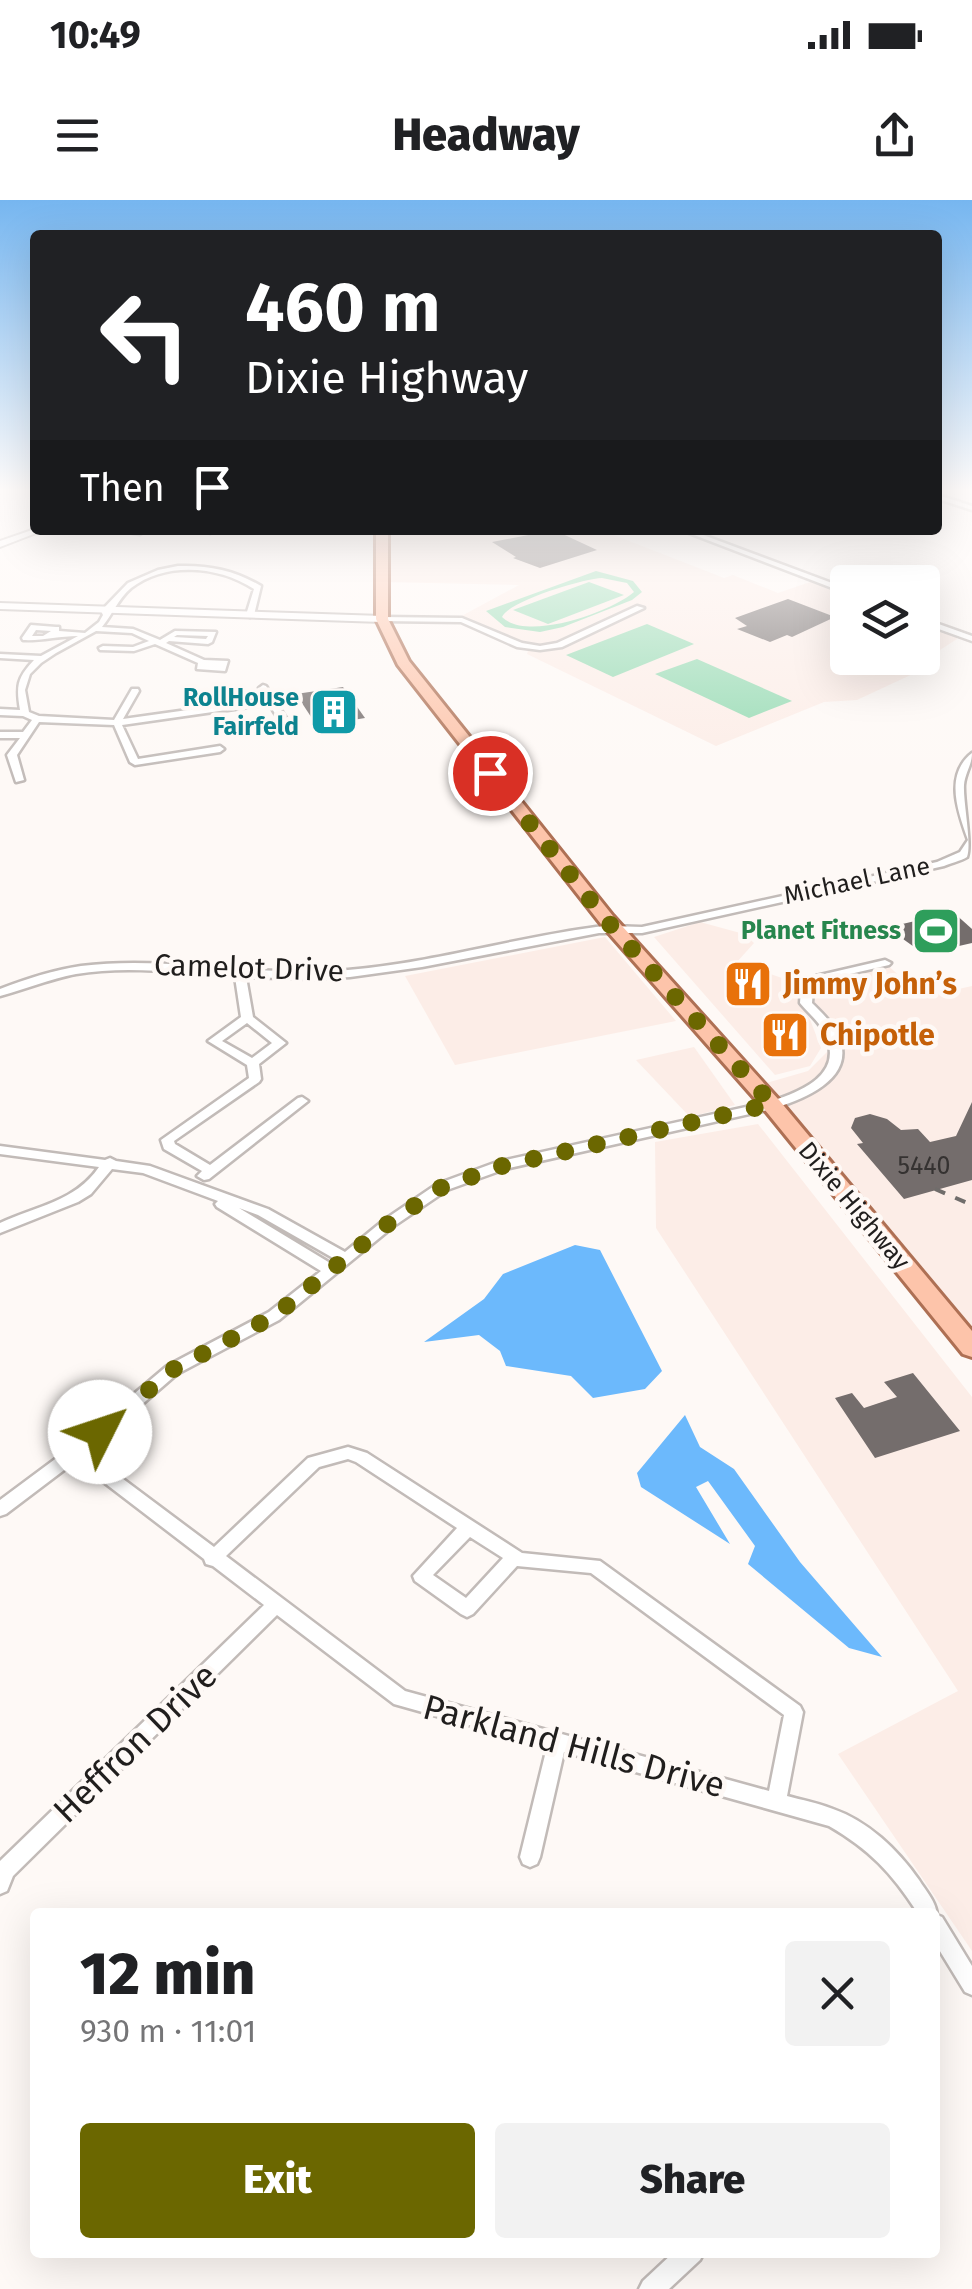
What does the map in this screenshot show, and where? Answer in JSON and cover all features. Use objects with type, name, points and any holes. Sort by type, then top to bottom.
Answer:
[{"type":"main road","name":"Dixie Highway","points":[[382,585],[382,619],[399,655],[429,696],[618,930],[772,1104],[972,1348]]},
{"type":"street","points":[[96,629],[131,585]]},
{"type":"street","points":[[250,616],[258,588],[255,585]]},
{"type":"street","points":[[0,606],[462,620],[540,648],[559,645],[640,608]]},
{"type":"street","points":[[940,627],[972,639]]},
{"type":"street","points":[[25,713],[20,688],[42,658],[96,629],[133,631],[203,662]]},
{"type":"street","points":[[54,633],[82,634]]},
{"type":"street","points":[[103,648],[134,649],[170,639]]},
{"type":"street","points":[[0,656],[42,658]]},
{"type":"street","points":[[263,688],[288,729]]},
{"type":"street","points":[[117,723],[135,691]]},
{"type":"street","points":[[0,712],[25,713],[38,719],[117,723],[272,701]]},
{"type":"street","points":[[19,780],[12,755],[38,719]]},
{"type":"street","points":[[117,723],[134,762],[220,749]]},
{"type":"street","points":[[0,735],[26,735]]},
{"type":"street","name":"Michael Lane","points":[[618,930],[642,930],[940,864],[964,854],[972,840],[959,796],[958,777],[972,756]]},
{"type":"street","name":"Camelot Drive","points":[[0,994],[44,977],[115,964],[312,976],[359,972],[599,930],[618,930]]},
{"type":"street","points":[[0,1509],[76,1452],[172,1370],[274,1316],[417,1201],[466,1176],[772,1104],[814,1090],[834,1066],[834,1038],[806,1002],[807,988],[820,978],[885,963]]},
{"type":"street","points":[[240,973],[247,1018],[280,1044],[253,1063]]},
{"type":"street","points":[[247,1018],[214,1041],[253,1063]]},
{"type":"street","points":[[209,1170],[169,1146],[167,1140],[255,1080],[253,1063]]},
{"type":"street","points":[[199,1190],[209,1170],[302,1101]]},
{"type":"street","points":[[0,1150],[145,1168],[263,1212],[345,1258]]},
{"type":"street","points":[[3,1223],[50,1211],[79,1198],[92,1188],[110,1162]]},
{"type":"street","points":[[199,1190],[330,1270]]},
{"type":"street","name":"Parkland Hills Drive","points":[[76,1452],[400,1698],[834,1818],[864,1835],[897,1862],[926,1908]]},
{"type":"street","points":[[212,1559],[314,1462],[348,1453],[362,1456],[515,1557],[594,1566],[794,1712],[776,1802]]},
{"type":"street","points":[[468,1528],[421,1576],[467,1608],[515,1557]]},
{"type":"street","name":"Heffron Drive","points":[[0,1884],[6,1870],[276,1605]]},
{"type":"street","points":[[530,1858],[557,1744]]},
{"type":"street","points":[[940,1932],[972,1985]]},
{"type":"street","points":[[651,2289],[685,2258]]},
{"type":"shaded area","points":[[518,585],[759,585],[778,593],[800,585],[830,585],[830,675],[911,675],[857,700],[824,702],[716,746],[527,654],[529,647],[456,619]]},
{"type":"shaded area","points":[[940,626],[957,633],[957,639],[940,650]]},
{"type":"shaded area","points":[[700,922],[744,934],[754,943],[737,962],[796,983],[821,1048],[810,1066],[775,1075],[654,937]]},
{"type":"shaded area","points":[[605,937],[676,1021],[455,1065],[405,976]]},
{"type":"shaded area","points":[[885,963],[912,987],[924,991],[945,992],[972,986],[972,1348],[756,1086],[808,1071],[835,1044],[806,1003],[811,983]]},
{"type":"shaded area","points":[[694,1047],[735,1105],[690,1117],[636,1060]]},
{"type":"shaded area","points":[[758,1124],[972,1397],[972,1951],[838,1754],[958,1691],[656,1228],[655,1142]]},
{"type":"green space","points":[[556,585],[568,585],[518,604],[502,617],[514,624],[549,625],[607,608],[634,592],[629,585],[637,585],[642,592],[632,600],[563,627],[540,632],[505,627],[486,611]]},
{"type":"green space","points":[[580,585],[598,585],[624,595],[548,624],[513,610]]},
{"type":"green space","points":[[647,624],[694,644],[613,677],[566,655]]},
{"type":"green space","points":[[697,659],[792,701],[749,718],[655,674]]},
{"type":"water","points":[[575,1245],[600,1250],[662,1371],[645,1389],[593,1398],[571,1376],[506,1366],[500,1351],[479,1335],[424,1342],[484,1299],[503,1274]]},
{"type":"water","points":[[685,1415],[700,1447],[734,1469],[800,1562],[882,1657],[849,1648],[748,1564],[755,1546],[708,1481],[696,1487],[730,1544],[641,1487],[637,1473]]},
{"type":"building","points":[[788,599],[830,615],[830,619],[792,637],[787,635],[770,642],[737,629],[747,626],[735,618]]},
{"type":"building","name":"RollHouse Fairfeld","points":[[343,687],[365,718],[317,726],[296,694]]},
{"type":"building","name":"Planet Fitness","points":[[953,912],[972,929],[972,943],[924,954],[903,939],[894,926]]},
{"type":"building","points":[[972,1102],[972,1180],[904,1199],[857,1144],[863,1143],[851,1128],[855,1118],[870,1114],[887,1119],[901,1130],[918,1129],[930,1142],[956,1136]]},
{"type":"building","points":[[913,1373],[960,1431],[875,1458],[835,1398],[852,1393],[864,1408],[897,1397],[884,1382]]},
{"type":"railway","points":[[935,1189],[972,1205]]},
{"type":"place","name":"RollHouse Fairfeld","points":[[334,712]]},
{"type":"place","name":"Planet Fitness","points":[[936,931]]},
{"type":"place","name":"Jimmy John’s","points":[[748,984]]},
{"type":"place","name":"Chipotle","points":[[785,1035]]},
{"type":"route","points":[[100,1432],[172,1370],[274,1316],[417,1201],[442,1187],[502,1166],[772,1104],[606,920],[490,773]]}]
